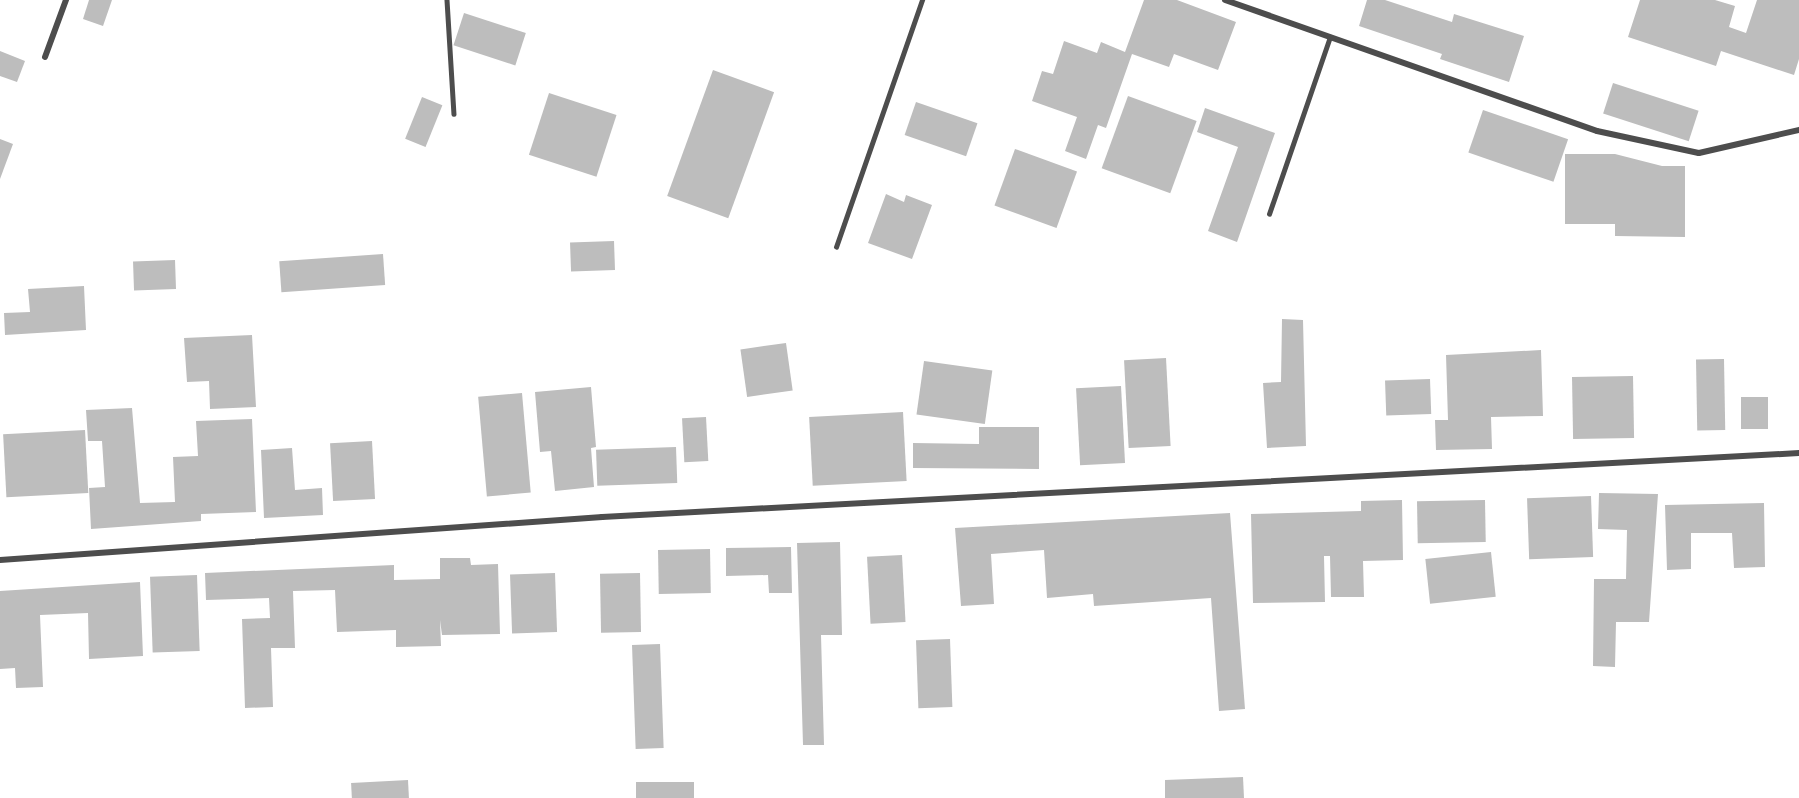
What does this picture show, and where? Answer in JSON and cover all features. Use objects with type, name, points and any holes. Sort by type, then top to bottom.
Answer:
[{"type":"street","points":[[45,57],[66,0]]},
{"type":"street","points":[[1225,0],[1597,131],[1699,153],[1799,130]]},
{"type":"street","points":[[0,560],[602,517],[1799,453]]},
{"type":"lane","points":[[447,0],[454,114]]},
{"type":"lane","points":[[836,247],[922,0]]},
{"type":"lane","points":[[1269,214],[1330,37]]},
{"type":"building","points":[[89,0],[112,0],[103,26],[83,19]]},
{"type":"building","points":[[1144,0],[1177,0],[1236,22],[1218,70],[1174,54],[1169,67],[1132,54],[1106,128],[1098,125],[1086,159],[1065,151],[1077,117],[1032,101],[1042,71],[1053,74],[1064,41],[1097,53],[1101,42],[1125,52]]},
{"type":"building","points":[[1367,0],[1385,0],[1452,22],[1454,14],[1524,36],[1509,82],[1440,59],[1442,54],[1359,26]]},
{"type":"building","points":[[1640,0],[1715,0],[1735,6],[1729,27],[1746,33],[1757,0],[1799,0],[1799,59],[1794,75],[1721,51],[1716,66],[1628,37]]},
{"type":"building","points":[[464,13],[526,33],[515,65],[453,45]]},
{"type":"building","points":[[0,51],[25,61],[17,82],[0,76]]},
{"type":"building","points":[[713,70],[774,92],[728,218],[667,196]]},
{"type":"building","points":[[1613,83],[1699,111],[1689,141],[1603,113]]},
{"type":"building","points":[[549,93],[617,115],[596,177],[529,155]]},
{"type":"building","points":[[1128,96],[1197,121],[1170,193],[1102,168]]},
{"type":"building","points":[[422,97],[442,105],[426,147],[405,139]]},
{"type":"building","points":[[916,102],[977,123],[966,156],[905,135]]},
{"type":"building","points":[[1205,108],[1275,133],[1237,242],[1208,231],[1238,147],[1197,132]]},
{"type":"building","points":[[1483,110],[1568,139],[1553,182],[1468,153]]},
{"type":"building","points":[[0,139],[13,144],[0,179]]},
{"type":"building","points":[[1015,149],[1077,172],[1056,228],[994,205]]},
{"type":"building","points":[[1565,154],[1615,154],[1662,166],[1685,166],[1685,237],[1615,236],[1615,224],[1565,224]]},
{"type":"building","points":[[886,194],[904,202],[906,195],[932,205],[912,259],[868,243]]},
{"type":"building","points":[[614,241],[615,270],[571,272],[570,243]]},
{"type":"building","points":[[383,254],[385,285],[281,292],[279,261]]},
{"type":"building","points":[[175,260],[176,289],[134,290],[133,261]]},
{"type":"building","points":[[84,286],[86,330],[5,335],[4,313],[30,312],[28,289]]},
{"type":"building","points":[[1282,319],[1303,320],[1306,446],[1267,448],[1263,383],[1281,382]]},
{"type":"building","points":[[252,335],[256,407],[210,409],[209,381],[187,382],[184,338]]},
{"type":"building","points":[[786,343],[793,391],[747,397],[740,349]]},
{"type":"building","points":[[1541,350],[1543,416],[1491,417],[1492,449],[1436,450],[1435,420],[1448,420],[1446,355]]},
{"type":"building","points":[[1166,358],[1171,446],[1129,448],[1124,360]]},
{"type":"building","points":[[1696,359],[1724,359],[1725,430],[1697,430]]},
{"type":"building","points":[[924,361],[992,371],[985,424],[916,414]]},
{"type":"building","points":[[1633,376],[1634,438],[1573,439],[1572,377]]},
{"type":"building","points":[[1430,379],[1431,414],[1386,416],[1385,381]]},
{"type":"building","points":[[1121,386],[1125,463],[1080,465],[1076,388]]},
{"type":"building","points":[[591,387],[596,447],[591,448],[594,487],[555,491],[551,451],[540,452],[535,392]]},
{"type":"building","points":[[522,393],[531,493],[487,496],[478,397]]},
{"type":"building","points":[[1741,397],[1768,397],[1768,429],[1741,429]]},
{"type":"building","points":[[132,408],[140,503],[175,502],[173,457],[198,456],[196,421],[252,419],[256,512],[201,514],[201,521],[91,529],[89,488],[105,487],[102,441],[88,441],[86,410]]},
{"type":"building","points":[[903,412],[907,481],[813,486],[809,417]]},
{"type":"building","points":[[706,417],[708,461],[684,462],[682,418]]},
{"type":"building","points":[[979,427],[1039,427],[1039,469],[913,468],[913,443],[979,444]]},
{"type":"building","points":[[85,430],[88,493],[6,497],[3,434]]},
{"type":"building","points":[[372,441],[375,499],[333,501],[330,443]]},
{"type":"building","points":[[676,447],[677,483],[597,486],[596,450]]},
{"type":"building","points":[[292,448],[295,490],[322,488],[323,515],[264,518],[261,450]]},
{"type":"building","points":[[1599,493],[1658,494],[1649,622],[1616,622],[1615,667],[1593,666],[1594,579],[1626,579],[1627,530],[1598,529]]},
{"type":"building","points":[[1591,496],[1593,557],[1529,559],[1527,498]]},
{"type":"building","points":[[1402,500],[1403,560],[1363,561],[1364,597],[1331,597],[1330,556],[1324,556],[1325,602],[1253,603],[1251,514],[1361,511],[1361,501]]},
{"type":"building","points":[[1485,500],[1486,542],[1418,543],[1417,501]]},
{"type":"building","points":[[1764,503],[1765,567],[1734,568],[1732,533],[1691,533],[1691,569],[1667,570],[1665,505]]},
{"type":"building","points":[[1230,513],[1245,709],[1219,711],[1211,598],[1094,606],[1093,594],[1047,598],[1044,550],[991,554],[994,604],[961,606],[955,528]]},
{"type":"building","points":[[840,542],[842,635],[821,635],[824,745],[803,745],[797,543]]},
{"type":"building","points":[[791,547],[792,593],[769,593],[768,575],[726,576],[726,548]]},
{"type":"building","points":[[710,549],[711,593],[659,594],[658,550]]},
{"type":"building","points":[[1491,552],[1496,597],[1430,604],[1425,559]]},
{"type":"building","points":[[902,555],[906,622],[871,624],[867,557]]},
{"type":"building","points":[[440,558],[470,558],[471,565],[498,564],[500,634],[442,635],[440,620],[441,646],[396,647],[396,630],[337,632],[335,590],[293,591],[295,648],[271,648],[273,707],[245,708],[242,619],[270,618],[269,598],[206,600],[205,573],[394,565],[394,580],[440,579]]},
{"type":"building","points":[[555,573],[557,632],[512,634],[510,575]]},
{"type":"building","points":[[640,573],[641,632],[601,633],[600,574]]},
{"type":"building","points":[[197,575],[200,651],[153,653],[150,577]]},
{"type":"building","points":[[140,582],[143,656],[89,659],[88,613],[40,615],[43,687],[16,688],[15,668],[0,669],[0,591]]},
{"type":"building","points":[[950,639],[952,707],[918,708],[916,640]]},
{"type":"building","points":[[660,644],[664,748],[636,749],[632,645]]},
{"type":"building","points":[[1243,777],[1244,798],[1165,798],[1165,780]]},
{"type":"building","points":[[408,780],[409,798],[352,798],[351,783]]},
{"type":"building","points":[[636,782],[694,782],[694,798],[636,798]]}]
